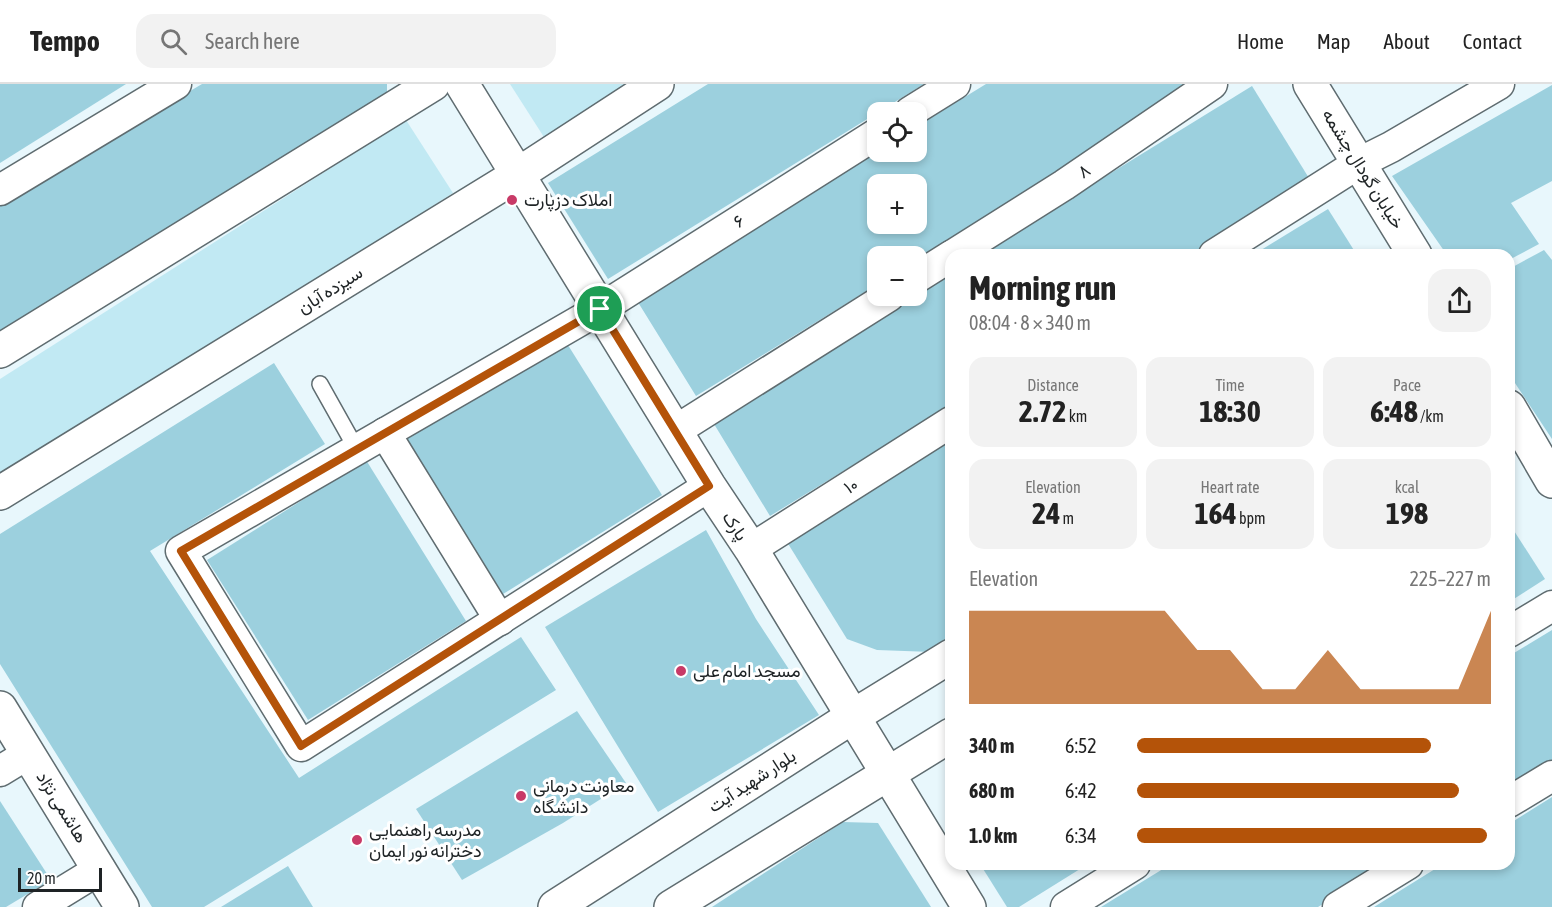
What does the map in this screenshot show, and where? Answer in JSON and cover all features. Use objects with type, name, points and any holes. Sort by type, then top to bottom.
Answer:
[{"type":"main road","points":[[0,351],[433,84]]},
{"type":"main road","name":"پارک","points":[[462,84],[709,486],[751,549],[945,868]]},
{"type":"main road","name":"سیزده آبان","points":[[0,492],[517,174],[657,84]]},
{"type":"main road","name":"خیابان گودال چشمه","points":[[1310,84],[1411,249]]},
{"type":"main road","points":[[1515,417],[1552,481]]},
{"type":"main road","name":"بلوار شهید آیت","points":[[555,907],[945,660]]},
{"type":"main road","name":"هاشمی نژاد","points":[[0,708],[122,907]]},
{"type":"main road","points":[[671,907],[945,739]]},
{"type":"main road","name":"پارک","points":[[946,870],[969,907]]},
{"type":"street","points":[[925,102],[955,84]]},
{"type":"street","name":"۸","points":[[963,249],[1064,185],[1212,84]]},
{"type":"street","points":[[1223,249],[1359,163],[1391,147],[1498,84]]},
{"type":"street","points":[[0,190],[164,87]]},
{"type":"street","name":"۶","points":[[500,620],[301,746],[181,551],[600,309],[867,140]]},
{"type":"street","name":"۸","points":[[927,271],[945,260]]},
{"type":"street","points":[[675,431],[873,306]]},
{"type":"street","name":"۱۰","points":[[751,549],[945,426]]},
{"type":"street","points":[[385,433],[500,620],[709,486]]},
{"type":"street","points":[[1515,628],[1552,606]]},
{"type":"street","points":[[0,771],[28,754]]},
{"type":"street","points":[[1515,798],[1552,776]]},
{"type":"street","points":[[38,907],[100,869]]},
{"type":"street","points":[[1066,907],[1125,870]]},
{"type":"street","points":[[1338,907],[1398,870]]},
{"type":"lane","points":[[320,384],[357,450]]},
{"type":"shaded area","points":[[510,84],[644,84],[549,145]]},
{"type":"shaded area","points":[[406,120],[453,193],[0,483],[0,379]]},
{"type":"building","points":[[0,84],[126,84],[0,163]]},
{"type":"building","points":[[202,84],[387,84],[387,94],[0,337],[0,204]]},
{"type":"building","points":[[708,84],[924,84],[895,102],[867,102],[867,119],[608,279],[548,183]]},
{"type":"building","points":[[986,84],[1202,84],[927,253],[927,246],[867,246],[867,291],[696,396],[636,299],[867,158],[867,162],[927,162],[927,120]]},
{"type":"building","points":[[1552,85],[1552,181],[1511,203],[1539,244],[1515,257],[1515,249],[1443,249],[1392,176]]},
{"type":"building","points":[[1252,86],[1312,183],[1204,249],[988,249]]},
{"type":"building","points":[[1328,209],[1353,249],[1263,249]]},
{"type":"building","points":[[1544,250],[1552,260],[1552,439],[1515,383],[1515,266]]},
{"type":"building","points":[[945,276],[945,409],[770,516],[711,419],[896,306],[927,306],[927,286]]},
{"type":"building","points":[[561,334],[662,495],[503,594],[402,433]]},
{"type":"building","points":[[274,363],[325,444],[150,551],[299,778],[521,637],[556,690],[204,907],[152,907],[0,664],[0,534]]},
{"type":"building","points":[[945,445],[945,644],[932,652],[877,650],[847,639],[787,542]]},
{"type":"building","points":[[366,460],[466,621],[308,720],[207,560]]},
{"type":"building","name":"مسجد امام علی","points":[[706,530],[756,619],[819,715],[658,812],[545,627]]},
{"type":"building","points":[[1515,532],[1545,579],[1515,598]]},
{"type":"building","points":[[1552,630],[1552,763],[1515,785],[1515,652]]},
{"type":"building","name":"معاونت درمانی دانشگاه","points":[[577,711],[626,783],[563,823],[462,880],[416,809]]},
{"type":"building","points":[[1552,797],[1552,907],[1374,907],[1433,870],[1515,870],[1515,820]]},
{"type":"building","points":[[0,801],[51,880],[6,907],[0,907]]},
{"type":"building","points":[[843,822],[878,823],[931,907],[712,907]]},
{"type":"building","points":[[288,866],[313,907],[221,907]]},
{"type":"building","points":[[984,870],[1078,870],[1019,907],[1007,907]]},
{"type":"building","points":[[1161,870],[1378,870],[1318,907],[1101,907]]},
{"type":"place","name":"املاک دزپارت","points":[[512,200]]},
{"type":"place","name":"مسجد امام علی","points":[[681,671]]},
{"type":"place","name":"معاونت درمانی دانشگاه","points":[[521,796]]},
{"type":"place","name":"مدرسه راهنمایی دخترانه نور ایمان","points":[[357,840]]},
{"type":"route","points":[[600,309],[709,486],[301,746],[181,551],[600,309]]}]
